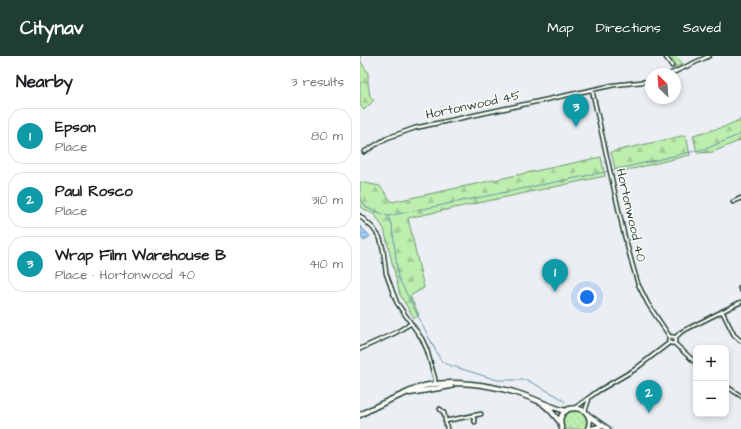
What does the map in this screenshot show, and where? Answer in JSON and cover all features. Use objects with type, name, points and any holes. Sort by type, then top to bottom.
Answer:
[{"type":"main road","points":[[360,415],[380,404],[404,394],[435,386],[471,384],[518,393],[566,411],[575,408],[586,412],[608,429]]},
{"type":"main road","points":[[539,401],[550,410],[560,422],[562,429]]},
{"type":"main road","points":[[560,422],[566,411]]},
{"type":"main road","points":[[586,412],[589,419],[588,429]]},
{"type":"main road","points":[[591,429],[604,426]]},
{"type":"street","points":[[664,56],[672,66]]},
{"type":"street","points":[[681,69],[709,56]]},
{"type":"street","name":"Hortonwood 45","points":[[364,152],[387,138],[415,128],[614,85],[645,82]]},
{"type":"street","name":"Hortonwood 40","points":[[592,90],[627,246],[638,284],[648,304],[670,337]]},
{"type":"street","points":[[733,202],[741,198]]},
{"type":"street","points":[[360,216],[373,228],[380,238],[386,273],[392,290],[397,303],[410,324],[422,339],[427,350],[433,374],[432,380],[435,386]]},
{"type":"street","points":[[674,343],[675,338],[681,332],[741,302]]},
{"type":"street","points":[[722,311],[734,335],[741,341]]},
{"type":"street","points":[[360,350],[410,324]]},
{"type":"street","points":[[669,343],[668,340],[670,337],[675,338]]},
{"type":"street","points":[[575,408],[598,391],[634,370],[669,343],[674,343],[693,360]]},
{"type":"street","points":[[729,388],[741,396]]},
{"type":"street","points":[[586,412],[589,398]]},
{"type":"street","points":[[440,409],[443,412],[447,429]]},
{"type":"street","points":[[445,421],[481,414]]},
{"type":"street","points":[[473,415],[475,422]]},
{"type":"green space","points":[[360,56],[361,62],[368,73],[370,96],[374,100],[364,110],[360,105]]},
{"type":"green space","points":[[667,56],[676,56],[683,64],[676,67]]},
{"type":"green space","points":[[741,119],[741,140],[713,152],[697,153],[693,135],[724,127]]},
{"type":"green space","points":[[686,135],[690,155],[616,173],[611,152]]},
{"type":"green space","points":[[601,157],[605,176],[408,218],[424,288],[410,296],[419,315],[414,318],[400,295],[384,229],[375,215],[360,207],[360,182],[380,186],[392,202]]},
{"type":"green space","points":[[573,411],[580,412],[585,416],[585,429],[565,429],[563,420],[565,415]]},
{"type":"water","points":[[360,226],[370,236],[364,241],[360,236]]},
{"type":"waterway","points":[[360,199],[367,208],[388,216],[605,172],[708,148],[741,134]]},
{"type":"waterway","points":[[388,217],[392,225],[398,277],[441,361],[446,364],[497,380],[527,380],[559,397],[565,402]]},
{"type":"place","name":"Wrap Film Warehouse B","points":[[576,127]]},
{"type":"place","name":"Epson","points":[[555,292]]},
{"type":"place","name":"Paul Rosco","points":[[649,413]]}]
